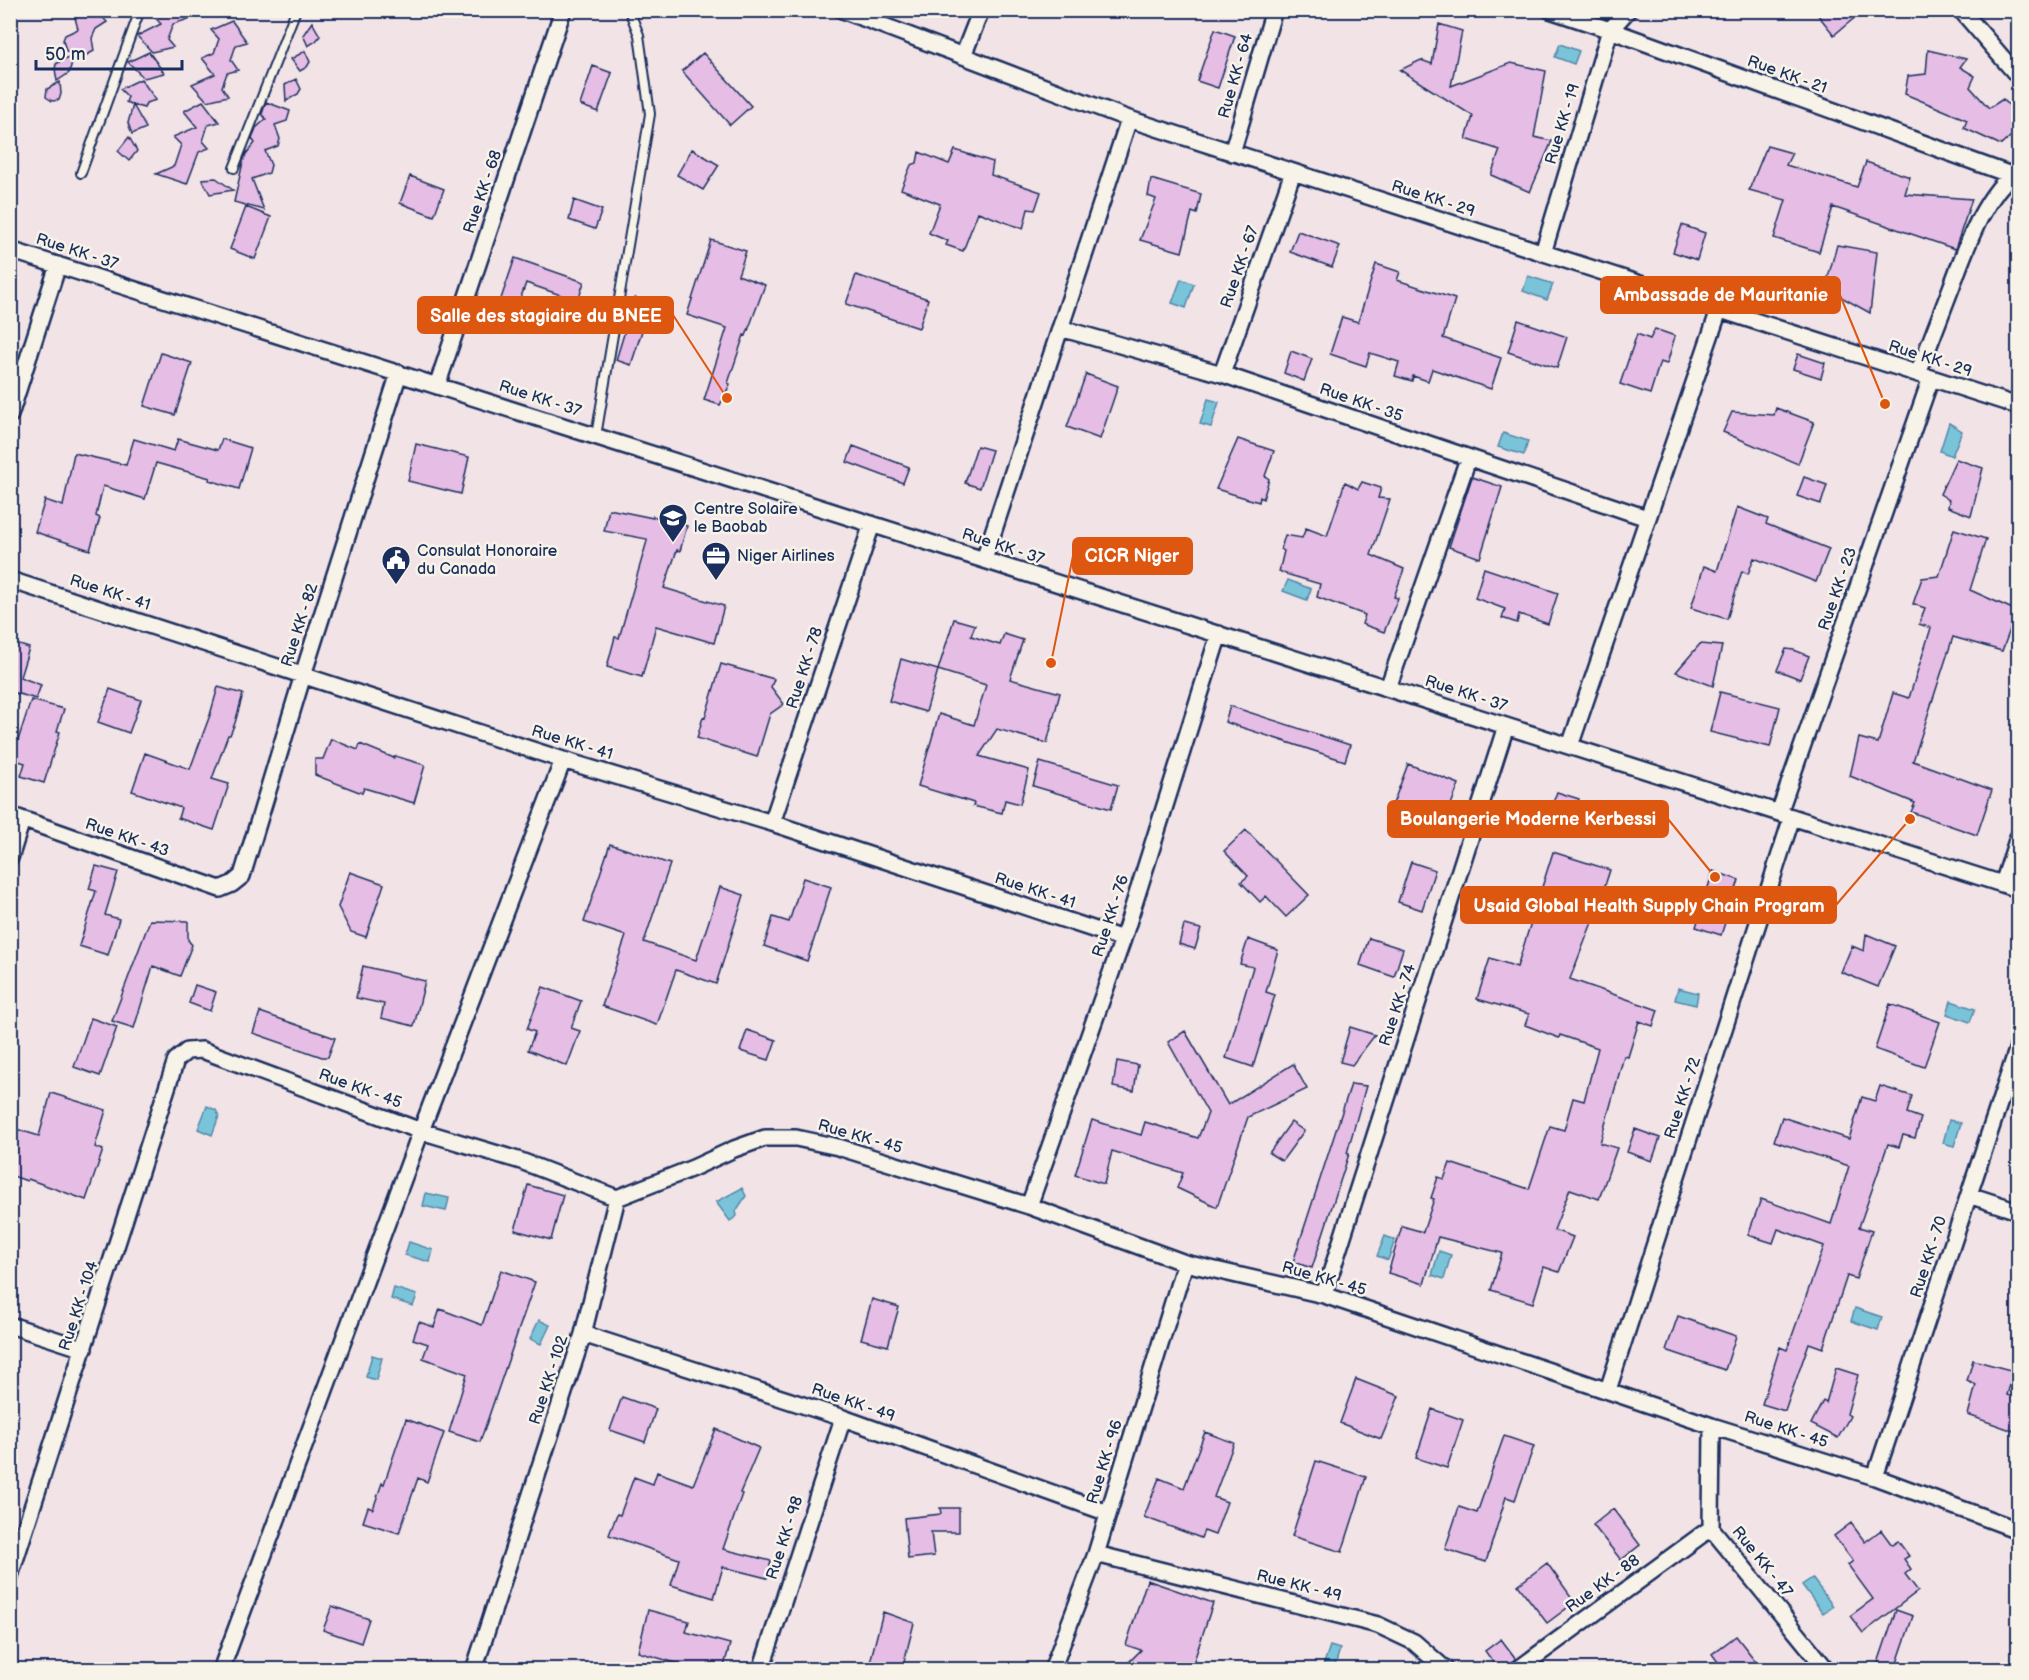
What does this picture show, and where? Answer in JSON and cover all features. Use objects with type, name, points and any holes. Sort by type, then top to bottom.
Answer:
[{"type":"street","name":"Rue KK - 68","points":[[437,386],[563,10]]},
{"type":"street","name":"Rue KK - 29","points":[[842,10],[1129,119],[2019,406]]},
{"type":"street","points":[[963,56],[981,10]]},
{"type":"street","name":"Rue KK - 64","points":[[1232,153],[1274,10]]},
{"type":"street","name":"Rue KK - 21","points":[[1550,10],[2015,172]]},
{"type":"street","name":"Rue KK - 19","points":[[1543,253],[1610,30],[1628,10]]},
{"type":"street","points":[[1961,10],[2019,76]]},
{"type":"street","points":[[984,560],[1129,119]]},
{"type":"street","name":"Rue KK - 67","points":[[1222,374],[1293,172]]},
{"type":"street","name":"Rue KK - 23","points":[[1786,815],[1971,237],[1984,211],[2015,172]]},
{"type":"street","name":"Rue KK - 37","points":[[10,250],[2019,889]]},
{"type":"street","points":[[10,416],[58,265]]},
{"type":"street","points":[[1570,746],[1719,310]]},
{"type":"street","name":"Rue KK - 35","points":[[1060,328],[1222,374],[1647,518]]},
{"type":"street","name":"Rue KK - 82","points":[[232,884],[242,876],[399,373]]},
{"type":"street","points":[[1388,688],[1468,459]]},
{"type":"street","name":"Rue KK - 78","points":[[772,823],[872,524]]},
{"type":"street","name":"Rue KK - 41","points":[[10,580],[563,760],[772,823],[1123,939]]},
{"type":"street","name":"Rue KK - 76","points":[[1029,1206],[1123,939],[1219,634]]},
{"type":"street","name":"Rue KK - 74","points":[[1324,1295],[1506,726]]},
{"type":"street","points":[[221,1670],[421,1131],[563,760]]},
{"type":"street","name":"Rue KK - 72","points":[[1608,1390],[1786,815]]},
{"type":"street","points":[[10,858],[16,818]]},
{"type":"street","name":"Rue KK - 43","points":[[16,818],[220,889],[232,884]]},
{"type":"street","points":[[2003,884],[2019,837]]},
{"type":"street","name":"Rue KK - 70","points":[[1875,1478],[2019,1047]]},
{"type":"street","name":"Rue KK - 45","points":[[187,1051],[202,1050],[421,1131],[521,1161],[617,1198],[765,1138],[796,1138],[838,1146],[1029,1206],[1185,1263],[1324,1295],[1712,1426],[1875,1478],[2019,1530]]},
{"type":"street","name":"Rue KK - 104","points":[[10,1576],[176,1060],[187,1051]]},
{"type":"street","points":[[1969,1195],[2019,1210]]},
{"type":"street","name":"Rue KK - 102","points":[[474,1670],[583,1334],[617,1198]]},
{"type":"street","name":"Rue KK - 96","points":[[1052,1670],[1096,1554],[1185,1263]]},
{"type":"street","points":[[10,1325],[84,1349]]},
{"type":"street","name":"Rue KK - 49","points":[[583,1334],[843,1418],[1108,1513]]},
{"type":"street","name":"Rue KK - 98","points":[[761,1670],[843,1418]]},
{"type":"street","name":"Rue KK - 47","points":[[1712,1426],[1710,1528],[1827,1670]]},
{"type":"street","name":"Rue KK - 88","points":[[1517,1670],[1710,1528]]},
{"type":"street","name":"Rue KK - 49","points":[[1096,1554],[1378,1625],[1413,1642],[1446,1670]]},
{"type":"lane","points":[[81,173],[140,10]]},
{"type":"lane","points":[[234,168],[296,10]]},
{"type":"lane","points":[[596,436],[650,114],[639,35],[629,10]]},
{"type":"water","points":[[1560,44],[1579,51],[1574,64],[1555,57]]},
{"type":"water","points":[[1528,276],[1553,284],[1547,300],[1523,291]]},
{"type":"water","points":[[1181,279],[1194,284],[1186,308],[1172,303]]},
{"type":"water","points":[[1208,399],[1219,402],[1211,427],[1200,424]]},
{"type":"water","points":[[1949,423],[1962,431],[1952,456],[1940,451]]},
{"type":"water","points":[[1503,433],[1528,441],[1524,455],[1498,447]]},
{"type":"water","points":[[1288,580],[1311,589],[1307,600],[1283,591]]},
{"type":"water","points":[[1678,988],[1698,993],[1696,1005],[1675,1000]]},
{"type":"water","points":[[1951,1001],[1975,1009],[1970,1022],[1947,1014]]},
{"type":"water","points":[[207,1106],[216,1110],[219,1116],[212,1135],[198,1129]]},
{"type":"water","points":[[1949,1120],[1961,1123],[1954,1146],[1943,1143]]},
{"type":"water","points":[[742,1188],[746,1196],[736,1211],[737,1216],[730,1221],[716,1202]]},
{"type":"water","points":[[426,1193],[449,1198],[446,1211],[423,1206]]},
{"type":"water","points":[[1385,1236],[1395,1240],[1388,1260],[1377,1256]]},
{"type":"water","points":[[409,1242],[433,1250],[430,1262],[405,1255]]},
{"type":"water","points":[[1439,1251],[1451,1255],[1444,1279],[1432,1275]]},
{"type":"water","points":[[394,1288],[417,1295],[413,1306],[391,1299]]},
{"type":"water","points":[[1855,1308],[1882,1317],[1878,1330],[1851,1321]]},
{"type":"water","points":[[539,1320],[550,1325],[541,1344],[530,1339]]},
{"type":"water","points":[[372,1355],[382,1358],[376,1380],[366,1377]]},
{"type":"water","points":[[1812,1578],[1833,1606],[1823,1613],[1802,1585]]},
{"type":"water","points":[[1330,1646],[1340,1649],[1334,1669],[1322,1669]]},
{"type":"building","points":[[73,10],[92,10],[99,13],[107,22],[96,29],[92,38],[94,51],[81,58],[74,55],[69,73],[57,81],[56,64],[74,54],[66,51],[63,40],[65,35],[78,29]]},
{"type":"building","points":[[148,10],[203,10],[204,14],[173,24],[167,40],[173,47],[152,52],[137,36],[161,24]]},
{"type":"building","points":[[1814,10],[1864,10],[1834,35]]},
{"type":"building","points":[[232,21],[247,42],[236,45],[231,60],[238,70],[227,73],[222,87],[228,96],[207,101],[192,84],[215,74],[202,58],[214,53],[219,39],[211,30]]},
{"type":"building","points":[[312,22],[320,36],[308,46],[303,35]]},
{"type":"building","points":[[1439,24],[1462,31],[1451,86],[1511,63],[1546,71],[1534,137],[1552,141],[1530,192],[1491,175],[1500,150],[1466,139],[1473,116],[1400,70],[1421,60],[1432,64]]},
{"type":"building","points":[[1215,29],[1235,36],[1218,88],[1197,81]]},
{"type":"building","points":[[1928,50],[1966,59],[1960,67],[1975,76],[1970,87],[1989,108],[2003,99],[2019,116],[2019,129],[2001,145],[1964,128],[1967,120],[1905,94],[1908,76],[1926,74]]},
{"type":"building","points":[[305,51],[310,62],[300,71],[291,59]]},
{"type":"building","points":[[149,52],[164,73],[144,78],[128,62]]},
{"type":"building","points":[[703,53],[751,106],[730,125],[682,71]]},
{"type":"building","points":[[593,66],[612,73],[598,112],[580,105]]},
{"type":"building","points":[[141,79],[156,100],[146,103],[144,108],[126,102],[128,97],[120,89]]},
{"type":"building","points":[[296,79],[301,89],[298,94],[286,101],[285,85]]},
{"type":"building","points":[[60,82],[59,100],[52,101],[46,97],[47,89]]},
{"type":"building","points":[[203,101],[219,122],[208,125],[203,141],[209,148],[199,152],[187,184],[156,174],[174,166],[181,145],[173,137],[197,127],[184,111]]},
{"type":"building","points":[[266,102],[290,111],[287,121],[275,125],[280,139],[278,146],[265,151],[271,165],[269,173],[252,179],[264,210],[234,202],[243,162],[255,143],[252,139],[256,128],[266,119],[262,114]]},
{"type":"building","points":[[133,105],[146,128],[132,134],[128,123]]},
{"type":"building","points":[[129,137],[137,151],[129,161],[118,151]]},
{"type":"building","points":[[1767,146],[1792,153],[1786,165],[1857,187],[1866,162],[1910,177],[1905,194],[1972,199],[1955,249],[1833,207],[1819,252],[1774,238],[1786,200],[1749,190]]},
{"type":"building","points":[[692,149],[719,165],[703,190],[677,175]]},
{"type":"building","points":[[955,150],[993,162],[991,175],[1041,192],[1035,210],[1028,209],[1023,229],[978,212],[963,251],[946,245],[948,241],[929,233],[940,204],[901,189],[911,165],[917,163],[919,152],[949,164]]},
{"type":"building","points":[[410,176],[444,189],[434,216],[400,203]]},
{"type":"building","points":[[216,178],[233,190],[210,194],[202,179]]},
{"type":"building","points":[[1151,179],[1201,194],[1197,214],[1192,212],[1182,252],[1140,240],[1156,199],[1148,196]]},
{"type":"building","points":[[574,200],[602,210],[595,229],[569,220]]},
{"type":"building","points":[[246,207],[271,217],[255,259],[230,249]]},
{"type":"building","points":[[1682,225],[1705,233],[1697,260],[1673,252]]},
{"type":"building","points":[[1298,231],[1340,246],[1332,267],[1290,252]]},
{"type":"building","points":[[711,240],[746,251],[738,275],[765,285],[746,336],[744,335],[728,383],[730,384],[720,405],[704,400],[727,328],[687,315]]},
{"type":"building","points":[[1837,245],[1877,252],[1870,313],[1825,288]]},
{"type":"building","points":[[515,258],[584,282],[578,301],[526,283],[511,325],[494,319]]},
{"type":"building","points":[[1376,264],[1400,272],[1397,280],[1455,299],[1443,338],[1501,358],[1491,389],[1432,369],[1428,381],[1413,376],[1412,381],[1395,376],[1399,362],[1370,353],[1366,366],[1330,354],[1342,317],[1358,322]]},
{"type":"building","points":[[856,275],[928,299],[919,328],[846,304]]},
{"type":"building","points":[[635,298],[651,303],[631,365],[616,360]]},
{"type":"building","points":[[1518,320],[1567,337],[1557,368],[1508,352]]},
{"type":"building","points":[[1655,329],[1675,336],[1667,364],[1660,362],[1650,394],[1620,384],[1637,334],[1650,339]]},
{"type":"building","points":[[1291,351],[1312,359],[1304,381],[1284,373]]},
{"type":"building","points":[[161,353],[192,363],[175,415],[144,406]]},
{"type":"building","points":[[1798,354],[1825,363],[1821,378],[1793,369]]},
{"type":"building","points":[[1086,374],[1118,386],[1100,439],[1067,427]]},
{"type":"building","points":[[1776,408],[1814,422],[1798,464],[1723,432],[1732,412],[1774,415]]},
{"type":"building","points":[[134,439],[174,451],[178,439],[218,450],[222,439],[251,448],[239,489],[209,480],[210,478],[156,463],[145,499],[103,486],[96,516],[100,518],[90,550],[35,532],[45,500],[63,506],[74,453],[126,465]]},
{"type":"building","points":[[1238,439],[1274,451],[1265,476],[1269,479],[1263,499],[1260,497],[1259,502],[1216,489]]},
{"type":"building","points":[[416,444],[469,457],[461,494],[408,481]]},
{"type":"building","points":[[853,446],[909,467],[903,483],[847,462]]},
{"type":"building","points":[[977,446],[992,450],[980,488],[965,483]]},
{"type":"building","points":[[1956,459],[1983,468],[1971,516],[1948,507],[1949,500],[1940,494]]},
{"type":"building","points":[[1472,477],[1502,487],[1480,558],[1449,547]]},
{"type":"building","points":[[1804,477],[1827,485],[1821,504],[1797,496]]},
{"type":"building","points":[[1345,482],[1358,489],[1362,482],[1381,488],[1378,498],[1390,499],[1371,555],[1404,569],[1394,597],[1398,598],[1384,632],[1362,624],[1365,615],[1317,597],[1320,584],[1279,572],[1285,535],[1302,538],[1306,528],[1327,536]]},
{"type":"building","points":[[1737,507],[1768,519],[1766,524],[1829,549],[1816,582],[1754,558],[1748,574],[1742,571],[1727,619],[1691,608],[1704,566],[1717,571]]},
{"type":"building","points":[[609,509],[653,518],[653,516],[687,526],[680,551],[677,550],[664,588],[724,606],[714,643],[656,626],[642,677],[607,667],[615,637],[619,638],[647,541],[647,539],[604,531]]},
{"type":"building","points":[[1954,529],[1986,539],[1970,590],[2017,611],[2002,651],[1953,637],[1913,761],[1992,790],[1977,835],[1911,812],[1915,803],[1850,776],[1859,738],[1878,743],[1893,693],[1909,698],[1931,628],[1919,624],[1925,608],[1913,604],[1922,578],[1939,576]]},
{"type":"building","points":[[1484,568],[1558,593],[1548,624],[1519,614],[1517,623],[1502,618],[1505,609],[1475,598]]},
{"type":"building","points":[[954,619],[975,625],[971,636],[1000,645],[1004,634],[1023,640],[1010,679],[1060,693],[1047,743],[997,729],[979,756],[1029,770],[1020,804],[1005,800],[1002,813],[973,806],[974,803],[918,786],[939,714],[974,725],[986,685],[938,670]]},
{"type":"building","points":[[10,642],[29,648],[20,677],[41,685],[36,699],[16,693],[14,697],[10,697]]},
{"type":"building","points":[[1700,644],[1722,646],[1713,686],[1676,672]]},
{"type":"building","points":[[1786,649],[1809,656],[1800,679],[1777,670]]},
{"type":"building","points":[[901,659],[938,670],[926,712],[889,701]]},
{"type":"building","points":[[721,664],[774,679],[771,687],[784,704],[770,714],[757,757],[697,738]]},
{"type":"building","points":[[218,687],[243,694],[235,723],[228,735],[212,779],[229,784],[214,830],[178,818],[181,808],[132,791],[145,753],[190,769]]},
{"type":"building","points":[[110,689],[141,700],[129,733],[98,722]]},
{"type":"building","points":[[1720,692],[1780,707],[1770,747],[1710,732]]},
{"type":"building","points":[[31,700],[64,709],[57,731],[60,732],[44,783],[21,776],[25,763],[12,759]]},
{"type":"building","points":[[1230,706],[1350,745],[1345,761],[1225,722]]},
{"type":"building","points":[[331,739],[358,750],[360,744],[394,758],[395,756],[425,765],[414,803],[364,788],[362,793],[315,775],[315,759],[323,759]]},
{"type":"building","points":[[1040,762],[1118,785],[1111,809],[1033,786]]},
{"type":"building","points":[[1408,764],[1459,784],[1442,828],[1391,809]]},
{"type":"building","points":[[1557,792],[1579,799],[1571,822],[1549,814]]},
{"type":"building","points":[[1246,830],[1309,895],[1286,917],[1266,896],[1260,902],[1241,882],[1248,876],[1224,851]]},
{"type":"building","points":[[610,844],[670,864],[644,942],[696,960],[720,887],[744,895],[716,984],[676,970],[657,1025],[602,1006],[626,936],[584,922]]},
{"type":"building","points":[[1553,852],[1610,870],[1570,979],[1658,1010],[1653,1026],[1639,1021],[1628,1057],[1624,1056],[1600,1143],[1617,1148],[1599,1199],[1570,1189],[1554,1230],[1573,1237],[1559,1272],[1544,1267],[1533,1303],[1491,1290],[1502,1253],[1438,1237],[1424,1284],[1388,1273],[1402,1226],[1423,1232],[1434,1199],[1431,1198],[1438,1177],[1444,1179],[1450,1163],[1529,1189],[1550,1126],[1564,1130],[1573,1098],[1584,1101],[1598,1048],[1560,1035],[1559,1038],[1525,1025],[1529,1014],[1477,999],[1490,958],[1517,967]]},
{"type":"building","points":[[1411,862],[1435,870],[1422,910],[1398,902]]},
{"type":"building","points":[[96,866],[118,872],[105,915],[119,919],[108,955],[79,946],[96,891],[89,889]]},
{"type":"building","points":[[1713,871],[1739,880],[1721,935],[1696,927]]},
{"type":"building","points":[[350,872],[384,884],[366,937],[351,932],[338,907]]},
{"type":"building","points":[[803,878],[831,887],[807,961],[764,946],[773,917],[789,922]]},
{"type":"building","points":[[150,920],[188,921],[188,940],[192,945],[180,976],[153,966],[134,1028],[112,1021]]},
{"type":"building","points":[[1184,925],[1201,929],[1195,949],[1179,944]]},
{"type":"building","points":[[1866,934],[1895,946],[1878,987],[1841,972],[1852,946],[1864,951]]},
{"type":"building","points":[[1369,938],[1403,949],[1394,977],[1360,965]]},
{"type":"building","points":[[1248,939],[1278,950],[1266,992],[1275,995],[1253,1067],[1226,1058],[1253,967],[1240,964]]},
{"type":"building","points":[[363,966],[425,981],[414,1026],[381,1018],[384,1004],[356,998]]},
{"type":"building","points":[[195,985],[216,992],[210,1011],[189,1003]]},
{"type":"building","points":[[543,987],[581,1001],[571,1028],[580,1031],[567,1066],[528,1050],[535,1032],[527,1029]]},
{"type":"building","points":[[1890,1004],[1940,1022],[1924,1067],[1875,1049]]},
{"type":"building","points":[[260,1012],[335,1038],[328,1057],[322,1057],[253,1033]]},
{"type":"building","points":[[91,1018],[117,1027],[100,1076],[74,1067]]},
{"type":"building","points":[[1350,1027],[1375,1035],[1352,1065],[1340,1062]]},
{"type":"building","points":[[747,1030],[776,1040],[769,1060],[740,1051]]},
{"type":"building","points":[[1185,1031],[1228,1105],[1293,1064],[1307,1089],[1248,1117],[1217,1207],[1177,1188],[1183,1173],[1112,1151],[1104,1184],[1075,1175],[1092,1120],[1141,1135],[1145,1122],[1198,1138],[1208,1113],[1168,1042]]},
{"type":"building","points":[[1117,1061],[1138,1065],[1134,1091],[1113,1087]]},
{"type":"building","points":[[1351,1084],[1366,1086],[1347,1153],[1349,1154],[1312,1268],[1293,1262]]},
{"type":"building","points":[[1880,1086],[1912,1096],[1907,1113],[1921,1118],[1915,1138],[1903,1135],[1899,1147],[1888,1144],[1859,1227],[1872,1231],[1856,1279],[1847,1276],[1823,1348],[1809,1343],[1785,1411],[1762,1404],[1780,1347],[1787,1350],[1824,1246],[1778,1229],[1773,1243],[1748,1235],[1761,1199],[1831,1224],[1849,1166],[1774,1141],[1782,1117],[1849,1139],[1862,1097],[1875,1101]]},
{"type":"building","points":[[51,1093],[106,1110],[95,1147],[103,1150],[86,1200],[28,1179],[27,1181],[10,1175],[10,1127],[39,1136]]},
{"type":"building","points":[[1291,1122],[1304,1131],[1282,1161],[1269,1153]]},
{"type":"building","points":[[1635,1129],[1660,1138],[1652,1161],[1627,1152]]},
{"type":"building","points":[[528,1185],[563,1195],[551,1240],[515,1230]]},
{"type":"building","points":[[501,1270],[535,1282],[480,1442],[449,1432],[467,1374],[423,1358],[428,1344],[413,1339],[419,1322],[434,1327],[440,1309],[482,1325]]},
{"type":"building","points":[[872,1299],[899,1307],[888,1346],[861,1339]]},
{"type":"building","points":[[1678,1316],[1736,1336],[1725,1370],[1666,1350]]},
{"type":"building","points":[[1973,1360],[2014,1371],[2007,1395],[2019,1399],[2019,1433],[1968,1415],[1976,1385],[1967,1381]]},
{"type":"building","points":[[1836,1368],[1858,1375],[1847,1414],[1850,1416],[1838,1438],[1811,1424],[1823,1401],[1826,1403]]},
{"type":"building","points":[[1356,1379],[1399,1396],[1381,1439],[1340,1423]]},
{"type":"building","points":[[622,1397],[656,1409],[645,1442],[610,1430]]},
{"type":"building","points":[[1432,1409],[1463,1420],[1447,1468],[1416,1458]]},
{"type":"building","points":[[406,1419],[444,1433],[427,1482],[418,1478],[399,1533],[363,1522],[368,1507],[373,1509],[382,1483],[384,1484]]},
{"type":"building","points":[[716,1429],[759,1448],[740,1493],[742,1494],[723,1549],[771,1561],[767,1578],[723,1567],[714,1598],[671,1585],[679,1559],[609,1535],[617,1514],[620,1515],[634,1477],[653,1484],[657,1472],[693,1485]]},
{"type":"building","points":[[1205,1432],[1234,1443],[1214,1497],[1227,1502],[1215,1535],[1204,1531],[1201,1538],[1144,1517],[1159,1478],[1184,1488]]},
{"type":"building","points":[[1504,1436],[1534,1446],[1515,1500],[1506,1497],[1486,1562],[1445,1549],[1459,1507],[1477,1513]]},
{"type":"building","points":[[1316,1461],[1366,1477],[1342,1552],[1292,1536]]},
{"type":"building","points":[[940,1508],[959,1508],[959,1532],[931,1532],[934,1556],[908,1559],[904,1518],[941,1514]]},
{"type":"building","points":[[1613,1509],[1640,1545],[1621,1560],[1593,1525]]},
{"type":"building","points":[[1851,1523],[1865,1542],[1881,1530],[1892,1545],[1898,1541],[1909,1556],[1904,1559],[1911,1569],[1905,1574],[1918,1591],[1863,1633],[1850,1616],[1873,1599],[1848,1565],[1853,1561],[1834,1536]]},
{"type":"building","points":[[1547,1563],[1575,1602],[1547,1623],[1518,1585]]},
{"type":"building","points":[[1147,1580],[1213,1603],[1191,1670],[1121,1670],[1141,1650],[1126,1645]]},
{"type":"building","points":[[332,1606],[369,1619],[361,1643],[323,1630]]},
{"type":"building","points":[[648,1610],[689,1621],[686,1632],[730,1644],[723,1670],[700,1670],[638,1652]]},
{"type":"building","points":[[1896,1610],[1913,1616],[1895,1669],[1878,1663]]},
{"type":"building","points":[[883,1612],[914,1623],[902,1670],[868,1670]]},
{"type":"building","points":[[1736,1636],[1761,1670],[1724,1670],[1712,1654]]},
{"type":"building","points":[[1501,1639],[1516,1659],[1503,1670],[1499,1670],[1485,1651]]},
{"type":"place","name":"Salle des stagiaire du BNEE","points":[[727,398]]},
{"type":"place","name":"Ambassade de Mauritanie","points":[[1885,404]]},
{"type":"place","name":"Centre Solaire le Baobab","points":[[673,544]]},
{"type":"place","name":"Niger Airlines","points":[[716,582]]},
{"type":"place","name":"Consulat Honoraire du Canada","points":[[396,586]]},
{"type":"place","name":"CICR Niger","points":[[1051,663]]},
{"type":"place","name":"Usaid Global Health Supply Chain Program","points":[[1910,819]]},
{"type":"place","name":"Boulangerie Moderne Kerbessi","points":[[1715,877]]}]
